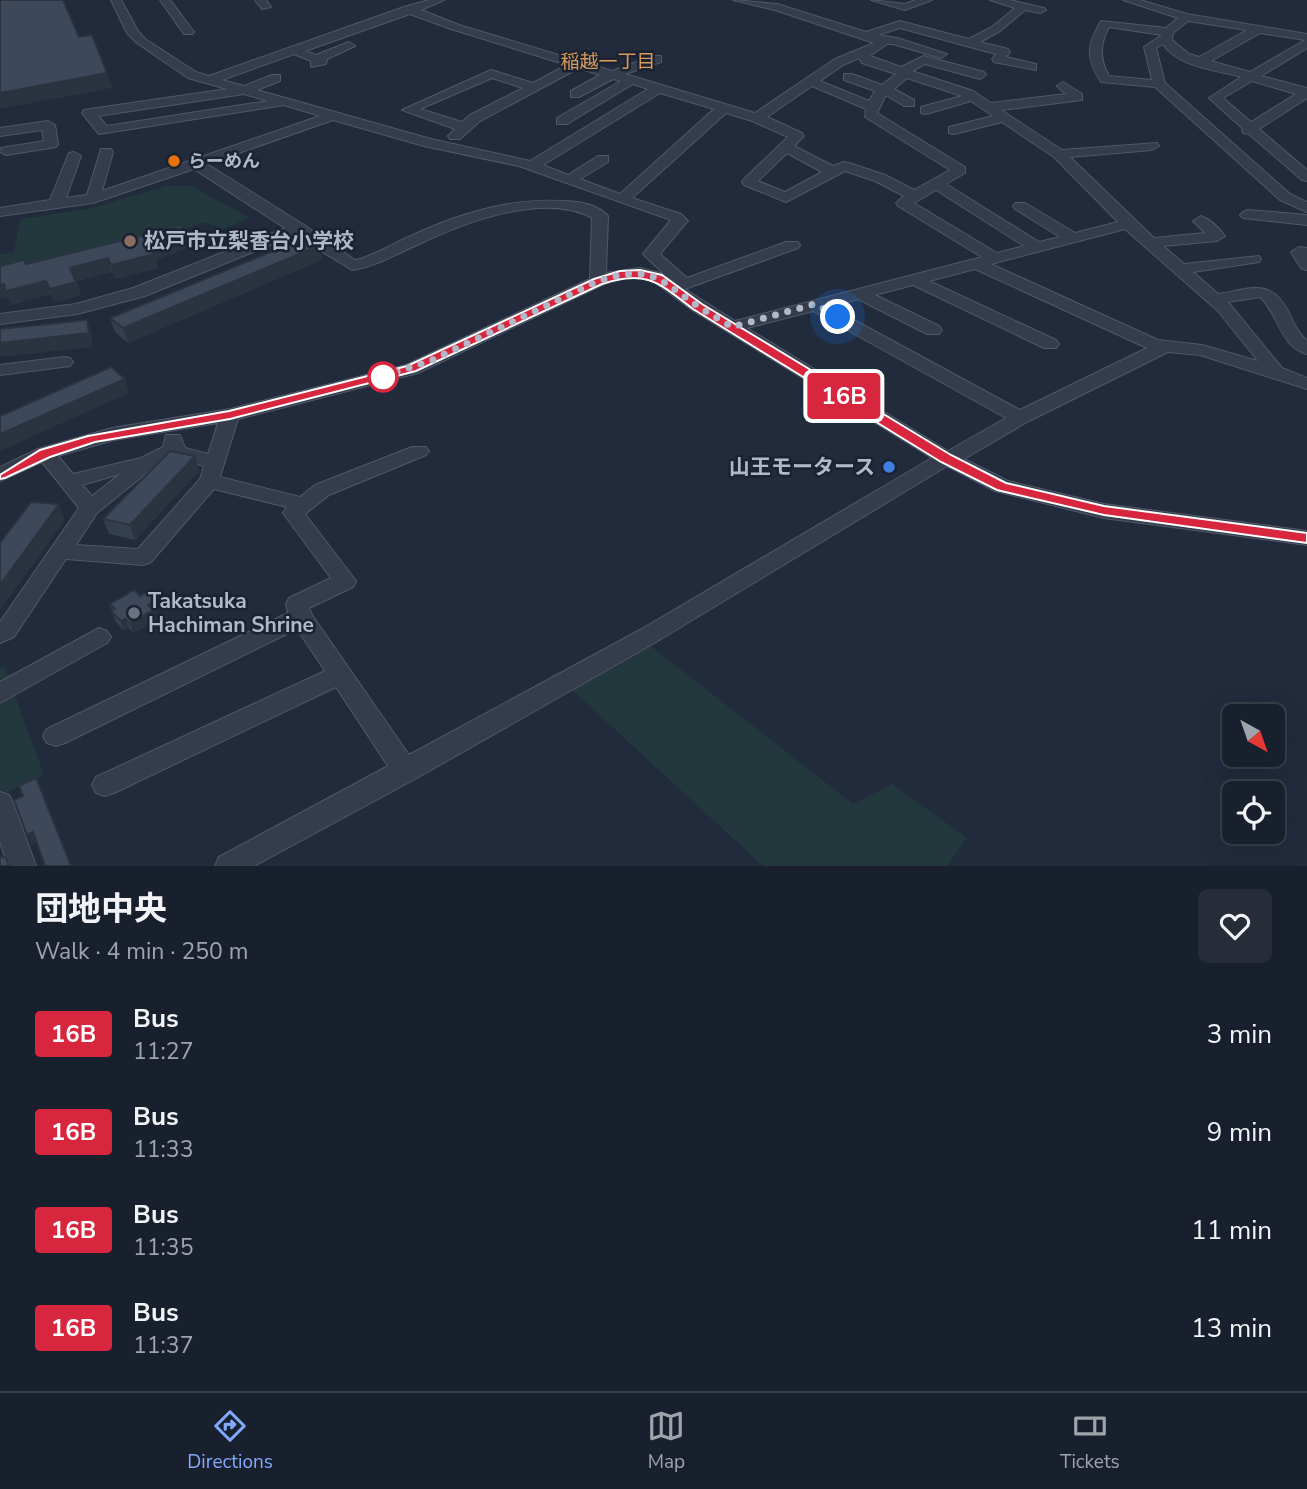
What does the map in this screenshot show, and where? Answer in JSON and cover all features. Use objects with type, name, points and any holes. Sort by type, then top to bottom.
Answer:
[{"type":"street","points":[[116,0],[141,41],[186,71],[209,80],[444,147],[532,166],[622,200],[676,216],[680,221],[651,254],[698,306],[946,458],[1002,486],[1067,504],[1220,528],[1307,538]]},
{"type":"street","points":[[165,0],[188,32]]},
{"type":"street","points":[[209,80],[439,0]]},
{"type":"street","points":[[738,0],[759,1],[874,38],[893,40],[957,59]]},
{"type":"street","points":[[876,0],[905,7],[927,0]]},
{"type":"street","points":[[995,0],[1040,10]]},
{"type":"street","points":[[1128,0],[1186,17],[1307,37]]},
{"type":"street","points":[[1146,5],[1161,0]]},
{"type":"street","points":[[970,43],[996,29],[1022,7]]},
{"type":"street","points":[[408,9],[455,27],[757,118],[797,136],[749,182],[786,198],[844,166],[880,178],[995,258]]},
{"type":"street","points":[[1120,9],[1105,23],[1094,44],[1098,67],[1105,79],[1159,84]]},
{"type":"street","points":[[1186,17],[1167,36],[1150,47],[1159,84],[1285,197],[1307,208]]},
{"type":"street","points":[[1105,23],[1167,36],[1177,52],[1200,62],[1306,93]]},
{"type":"street","points":[[874,38],[900,24],[1004,52],[998,59],[1032,67]]},
{"type":"street","points":[[1200,62],[1258,29]]},
{"type":"street","points":[[757,118],[839,62],[881,44],[874,38]]},
{"type":"street","points":[[1307,43],[1214,98],[1248,130],[1294,160],[1307,177]]},
{"type":"street","points":[[293,50],[316,61],[349,46]]},
{"type":"street","points":[[864,52],[866,60],[973,97],[1059,154],[1128,223],[1215,299],[1276,372]]},
{"type":"street","points":[[575,94],[597,80],[657,59]]},
{"type":"street","points":[[908,200],[960,170],[870,114],[872,107],[884,90],[902,73],[924,60],[984,72],[959,90]]},
{"type":"street","points":[[444,147],[475,118],[580,64]]},
{"type":"street","points":[[464,127],[408,110],[491,74],[534,87]]},
{"type":"street","points":[[848,77],[884,90],[909,103]]},
{"type":"street","points":[[276,78],[245,90],[89,114],[104,131],[283,102]]},
{"type":"street","points":[[562,121],[633,79]]},
{"type":"street","points":[[810,81],[872,107]]},
{"type":"street","points":[[990,107],[1078,97],[1063,86]]},
{"type":"street","points":[[532,166],[659,88]]},
{"type":"street","points":[[1248,130],[1306,93]]},
{"type":"street","points":[[926,110],[973,97]]},
{"type":"street","points":[[622,200],[723,108]]},
{"type":"street","points":[[0,212],[93,199],[335,115]]},
{"type":"street","points":[[954,130],[1005,117]]},
{"type":"street","points":[[0,132],[48,125],[51,144],[3,154]]},
{"type":"street","points":[[3,154],[22,129]]},
{"type":"street","points":[[1059,154],[1152,146]]},
{"type":"street","points":[[785,147],[831,171]]},
{"type":"street","points":[[93,199],[106,152]]},
{"type":"street","points":[[56,204],[74,156]]},
{"type":"street","points":[[569,181],[603,159]]},
{"type":"street","points":[[195,163],[299,228],[352,265],[362,264],[460,221],[493,212],[551,204],[575,204],[590,208],[600,216],[598,281]]},
{"type":"street","points":[[936,184],[1036,247]]},
{"type":"street","points":[[1020,206],[1072,238]]},
{"type":"street","points":[[1248,215],[1307,220]]},
{"type":"street","points":[[1151,243],[1217,236],[1201,221]]},
{"type":"street","points":[[732,327],[1128,223]]},
{"type":"street","points":[[0,319],[43,315],[118,298],[163,284],[299,228]]},
{"type":"street","points":[[0,475],[45,453],[112,434],[230,415],[412,369],[598,281],[620,274],[640,273],[680,286],[792,245]]},
{"type":"street","points":[[1307,253],[1299,252],[1307,265]]},
{"type":"street","points":[[1181,269],[1253,259]]},
{"type":"street","points":[[975,263],[1154,345],[1202,350],[1307,384]]},
{"type":"street","points":[[913,279],[1050,345]]},
{"type":"street","points":[[1215,299],[1264,292],[1273,299],[1293,341],[1307,349]]},
{"type":"street","points":[[859,293],[933,330]]},
{"type":"street","points":[[815,304],[1020,418]]},
{"type":"street","points":[[229,866],[648,636],[946,458],[1165,346]]},
{"type":"street","points":[[0,370],[64,362]]},
{"type":"street","points":[[60,551],[143,558],[212,471],[230,415]]},
{"type":"street","points":[[176,425],[172,446],[175,449],[212,471],[302,504]]},
{"type":"street","points":[[0,634],[6,631],[90,508],[145,464],[175,449]]},
{"type":"street","points":[[406,771],[301,617],[297,604],[345,581],[293,513],[322,490],[419,451]]},
{"type":"street","points":[[45,453],[90,508]]},
{"type":"street","points":[[69,482],[126,466],[145,464]]},
{"type":"street","points":[[56,736],[301,617]]},
{"type":"street","points":[[0,694],[99,636]]},
{"type":"street","points":[[105,785],[340,674]]},
{"type":"street","points":[[0,803],[22,866]]},
{"type":"green space","points":[[167,186],[191,186],[250,218],[222,229],[205,222],[142,245],[0,278],[0,255],[14,252],[20,219],[88,209]]},
{"type":"green space","points":[[648,644],[853,804],[892,784],[967,838],[947,866],[763,866],[569,687]]},
{"type":"green space","points":[[4,666],[44,775],[0,795],[0,668]]},
{"type":"building","points":[[0,0],[63,0],[79,37],[92,35],[107,73],[0,93]]},
{"type":"building","points":[[181,226],[184,235],[150,248],[154,254],[111,265],[108,258],[70,268],[76,282],[50,289],[46,281],[6,291],[4,284],[0,285],[0,266],[24,260],[26,264]]},
{"type":"building","points":[[310,236],[318,241],[318,246],[123,328],[110,318]]},
{"type":"building","points":[[87,320],[89,333],[0,343],[0,329]]},
{"type":"building","points":[[111,367],[125,379],[0,434],[0,416]]},
{"type":"building","points":[[170,451],[195,456],[130,525],[103,519]]},
{"type":"building","points":[[31,502],[59,504],[0,585],[0,543]]},
{"type":"building","points":[[134,590],[140,596],[149,590],[155,601],[148,605],[154,610],[130,623],[125,619],[121,621],[111,611],[115,609],[110,604]]},
{"type":"building","points":[[36,778],[71,866],[45,866],[33,832],[27,835],[14,800],[23,796],[19,786]]},
{"type":"building","points":[[0,856],[6,858],[9,866],[0,866]]},
{"type":"bus line","name":"16B","points":[[0,475],[45,453],[112,434],[230,415],[412,369],[598,281],[620,274],[640,273],[658,277],[698,306],[978,477],[1029,495],[1067,504],[1235,530],[1307,538]]},
{"type":"place","name":"らーめん","points":[[174,161]]},
{"type":"place","name":"松戸市立梨香台小学校","points":[[130,241]]},
{"type":"place","name":"山王モータース","points":[[889,467]]},
{"type":"place","name":"Takatsuka Hachiman Shrine","points":[[134,613]]},
{"type":"district","name":"稲越一丁目","points":[[608,62]]},
{"type":"route","points":[[383,377],[372,380],[412,369],[598,281],[620,274],[640,273],[658,277],[732,327],[815,304],[838,317]]}]
